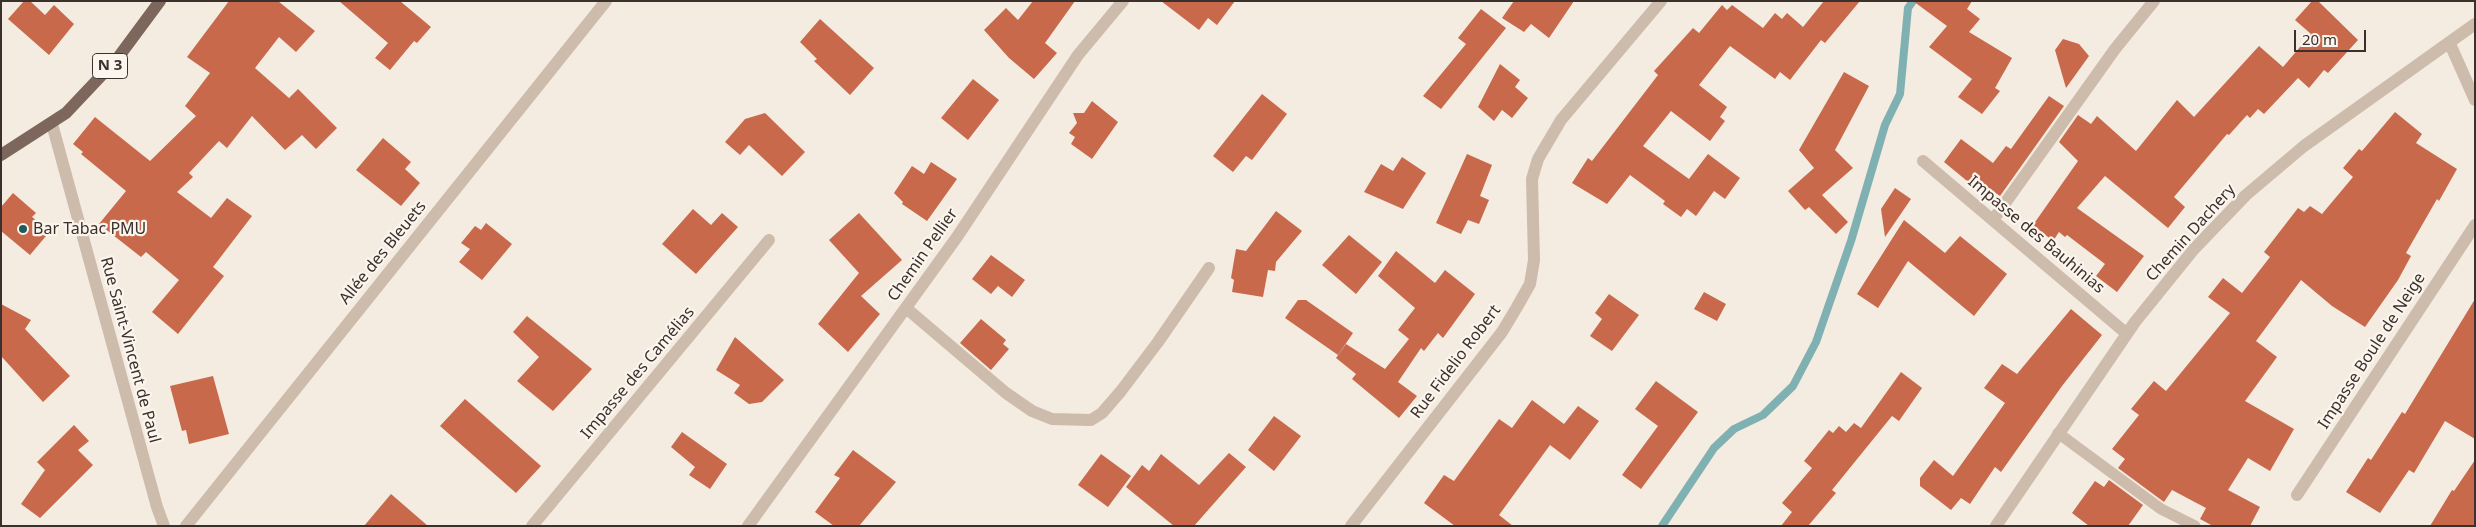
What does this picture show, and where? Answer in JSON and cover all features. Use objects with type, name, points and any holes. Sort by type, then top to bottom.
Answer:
[{"type":"main road","name":"N 3","points":[[1,155],[52,124],[66,112],[117,58],[160,1]]},
{"type":"street","name":"Allée des Bleuets","points":[[186,526],[606,1]]},
{"type":"street","name":"Chemin Pellier","points":[[748,526],[957,237],[1078,54],[1123,1]]},
{"type":"street","name":"Rue Fidelio Robert","points":[[1351,526],[1502,332],[1517,308],[1530,284],[1534,260],[1532,179],[1538,159],[1561,120],[1661,1]]},
{"type":"street","points":[[1993,220],[2115,49],[2154,1]]},
{"type":"street","name":"Chemin Dachery","points":[[1996,526],[2127,334],[2194,249],[2246,195],[2327,129],[2373,94],[2450,44],[2475,24]]},
{"type":"street","points":[[2450,44],[2475,100]]},
{"type":"street","name":"Rue Saint-Vincent de Paul","points":[[52,124],[157,507],[164,526]]},
{"type":"street","name":"Impasse des Bauhinias","points":[[1923,161],[2127,334]]},
{"type":"street","name":"Impasse Boule de Neige","points":[[2297,495],[2475,225]]},
{"type":"street","name":"Impasse des Camélias","points":[[532,526],[769,240]]},
{"type":"street","points":[[906,308],[1006,393],[1032,411],[1052,419],[1091,420],[1102,413],[1126,384],[1158,342],[1209,268]]},
{"type":"lane","points":[[2058,433],[2161,509],[2195,526]]},
{"type":"building","points":[[24,1],[30,1],[45,15],[54,5],[74,24],[49,55],[8,19]]},
{"type":"building","points":[[229,1],[278,1],[315,31],[296,52],[279,37],[255,68],[289,98],[298,89],[337,128],[316,149],[302,135],[285,150],[252,116],[227,148],[219,141],[189,173],[193,177],[177,192],[211,218],[227,198],[252,216],[213,267],[224,276],[178,334],[152,312],[179,280],[146,252],[141,257],[99,224],[126,191],[81,154],[83,152],[73,144],[95,117],[150,161],[196,116],[185,106],[210,73],[187,57]]},
{"type":"building","points":[[339,1],[400,1],[431,27],[417,43],[414,41],[390,70],[375,58],[388,43]]},
{"type":"building","points":[[1033,1],[1075,1],[1045,43],[1057,53],[1034,79],[1009,58],[984,30],[1006,8],[1018,20]]},
{"type":"building","points":[[1161,1],[1235,1],[1217,25],[1208,18],[1199,30]]},
{"type":"building","points":[[1514,1],[1574,1],[1549,38],[1531,24],[1524,32],[1502,18]]},
{"type":"building","points":[[1824,1],[1860,1],[1825,43],[1821,40],[1790,80],[1780,72],[1775,79],[1730,46],[1699,85],[1727,107],[1720,117],[1725,121],[1710,141],[1671,111],[1643,146],[1689,179],[1708,154],[1740,178],[1725,199],[1714,191],[1696,216],[1687,209],[1681,217],[1663,204],[1665,201],[1630,175],[1607,204],[1572,183],[1588,158],[1592,161],[1658,75],[1654,71],[1693,28],[1699,33],[1722,5],[1727,10],[1732,5],[1763,28],[1775,13],[1782,19],[1787,13],[1803,27]]},
{"type":"building","points":[[1913,1],[1972,1],[1967,9],[1980,19],[1969,32],[2012,58],[1995,88],[2000,91],[1982,114],[1958,97],[1972,79],[1929,47],[1947,26]]},
{"type":"building","points":[[2312,1],[2318,1],[2358,40],[2328,73],[2324,70],[2309,88],[2298,78],[2264,114],[2258,109],[2250,118],[2247,115],[2229,135],[2227,134],[2174,197],[2185,207],[2168,228],[2105,176],[2077,208],[2144,256],[2117,292],[2096,276],[2105,264],[2067,235],[2065,237],[2059,232],[2053,241],[2033,225],[2078,161],[2059,142],[2078,115],[2091,124],[2097,116],[2136,151],[2177,100],[2194,117],[2259,46],[2283,67],[2311,34],[2295,20]]},
{"type":"building","points":[[1481,9],[1506,28],[1441,109],[1423,96],[1466,44],[1458,38]]},
{"type":"building","points":[[820,19],[874,68],[850,95],[814,61],[817,59],[800,42]]},
{"type":"building","points":[[2063,39],[2079,44],[2089,56],[2066,88],[2055,50]]},
{"type":"building","points":[[1500,64],[1520,80],[1515,87],[1528,98],[1512,118],[1502,110],[1494,121],[1478,107]]},
{"type":"building","points":[[1844,72],[1869,86],[1835,150],[1853,168],[1822,195],[1848,222],[1836,234],[1809,207],[1805,210],[1788,191],[1814,168],[1799,150]]},
{"type":"building","points":[[973,79],[999,100],[968,140],[941,118]]},
{"type":"building","points":[[1262,94],[1287,114],[1252,160],[1246,156],[1233,172],[1213,156]]},
{"type":"building","points":[[2049,96],[2064,106],[2000,196],[1976,179],[1972,185],[1944,162],[1961,139],[1993,163],[2006,146],[2011,149]]},
{"type":"building","points":[[1092,101],[1118,122],[1092,159],[1071,144],[1075,137],[1069,133],[1077,123],[1073,113],[1084,113]]},
{"type":"building","points":[[2395,112],[2422,134],[2416,143],[2457,169],[2439,201],[2437,199],[2406,253],[2411,256],[2398,280],[2365,327],[2332,306],[2301,280],[2256,341],[2277,357],[2245,401],[2294,429],[2270,471],[2248,458],[2228,490],[2260,507],[2250,526],[2213,526],[2200,519],[2206,508],[2172,490],[2164,502],[2118,468],[2125,459],[2112,449],[2139,415],[2131,409],[2154,381],[2166,391],[2230,313],[2208,297],[2223,278],[2242,293],[2270,257],[2264,252],[2298,208],[2304,212],[2310,206],[2322,214],[2353,177],[2343,168],[2359,149],[2362,151]]},
{"type":"building","points":[[765,113],[805,152],[782,176],[749,145],[740,155],[725,142],[745,119]]},
{"type":"building","points":[[383,138],[411,162],[405,169],[420,183],[401,206],[356,170]]},
{"type":"building","points":[[1467,154],[1492,165],[1480,196],[1489,200],[1479,224],[1468,220],[1461,234],[1436,223]]},
{"type":"building","points":[[1402,157],[1426,173],[1403,209],[1364,192],[1381,164],[1393,171]]},
{"type":"building","points":[[931,162],[957,179],[927,221],[902,204],[903,202],[894,193],[912,166],[924,174]]},
{"type":"building","points":[[1895,188],[1911,199],[1885,237],[1881,209]]},
{"type":"building","name":"Bar Tabac PMU","points":[[13,193],[36,213],[32,217],[46,228],[42,233],[46,236],[30,255],[1,231],[1,207]]},
{"type":"building","points":[[693,209],[711,225],[722,213],[738,227],[696,274],[662,244]]},
{"type":"building","points":[[1276,211],[1302,231],[1276,262],[1275,271],[1268,270],[1263,297],[1232,292],[1234,280],[1231,278],[1236,249],[1246,251]]},
{"type":"building","points":[[859,213],[902,260],[861,296],[880,314],[848,352],[818,324],[859,273],[829,240]]},
{"type":"building","points":[[1904,220],[1945,253],[1960,236],[2007,274],[1974,316],[1908,261],[1878,308],[1857,294]]},
{"type":"building","points":[[486,223],[512,244],[482,280],[459,262],[470,249],[461,243],[475,226],[481,230]]},
{"type":"building","points":[[1349,235],[1382,262],[1356,294],[1322,265]]},
{"type":"building","points":[[1396,251],[1435,283],[1445,270],[1475,294],[1443,338],[1438,333],[1424,351],[1421,348],[1398,382],[1417,396],[1399,418],[1352,379],[1356,374],[1336,358],[1346,344],[1385,369],[1409,339],[1398,330],[1415,308],[1378,276]]},
{"type":"building","points":[[991,255],[1025,280],[1012,297],[998,286],[991,294],[972,279]]},
{"type":"building","points":[[1704,292],[1726,304],[1717,321],[1694,309]]},
{"type":"building","points":[[1609,294],[1639,315],[1612,351],[1590,336],[1602,319],[1595,313]]},
{"type":"building","points":[[2475,299],[2475,439],[2445,421],[2414,473],[2409,470],[2380,513],[2346,492],[2368,458],[2371,460],[2402,412],[2405,414]]},
{"type":"building","points":[[1298,300],[1306,300],[1353,333],[1338,355],[1285,318]]},
{"type":"building","points":[[1,304],[31,320],[25,329],[70,376],[43,402],[1,356]]},
{"type":"building","points":[[2071,309],[2102,335],[2062,386],[2001,472],[1995,467],[1970,504],[1961,498],[1951,510],[1920,486],[1920,478],[1934,460],[1953,476],[2005,403],[1984,388],[2002,364],[2017,374]]},
{"type":"building","points":[[527,316],[592,369],[553,411],[517,381],[539,357],[513,332]]},
{"type":"building","points":[[981,319],[1006,340],[1003,344],[1009,349],[991,370],[960,343]]},
{"type":"building","points":[[735,337],[784,380],[762,402],[749,404],[734,393],[740,385],[716,370]]},
{"type":"building","points":[[1901,372],[1922,388],[1899,421],[1892,416],[1832,490],[1836,493],[1808,526],[1781,526],[1792,512],[1782,503],[1812,468],[1804,461],[1829,430],[1833,433],[1839,426],[1846,432],[1854,423],[1861,428]]},
{"type":"building","points":[[213,376],[229,434],[189,444],[186,430],[182,431],[170,386]]},
{"type":"building","points":[[1656,381],[1698,412],[1641,489],[1622,475],[1658,426],[1635,409]]},
{"type":"building","points":[[465,399],[541,466],[516,493],[440,426]]},
{"type":"building","points":[[1532,400],[1564,424],[1578,406],[1599,421],[1570,460],[1550,445],[1499,515],[1513,526],[1455,526],[1424,503],[1444,475],[1454,481],[1499,419],[1512,428]]},
{"type":"building","points":[[1274,416],[1301,436],[1274,471],[1248,450]]},
{"type":"building","points":[[74,425],[89,441],[78,450],[93,465],[40,518],[21,504],[45,470],[37,462]]},
{"type":"building","points":[[682,432],[727,464],[710,489],[689,475],[695,467],[671,447]]},
{"type":"building","points":[[853,450],[896,482],[859,526],[834,526],[815,512],[840,478],[834,475]]},
{"type":"building","points":[[1229,453],[1246,467],[1194,526],[1174,526],[1126,487],[1142,465],[1149,471],[1161,454],[1199,485]]},
{"type":"building","points":[[1101,454],[1131,476],[1108,507],[1078,485]]},
{"type":"building","points":[[2475,460],[2475,526],[2430,526],[2452,490],[2454,491]]},
{"type":"building","points":[[2109,480],[2143,505],[2128,526],[2089,526],[2072,513],[2095,481],[2104,487]]},
{"type":"building","points":[[391,494],[428,526],[364,526]]},
{"type":"waterway","points":[[1662,526],[1714,448],[1734,429],[1763,415],[1793,386],[1816,342],[1851,241],[1885,125],[1900,94],[1908,8],[1913,1]]},
{"type":"place","name":"Bar Tabac PMU","points":[[23,229]]}]
